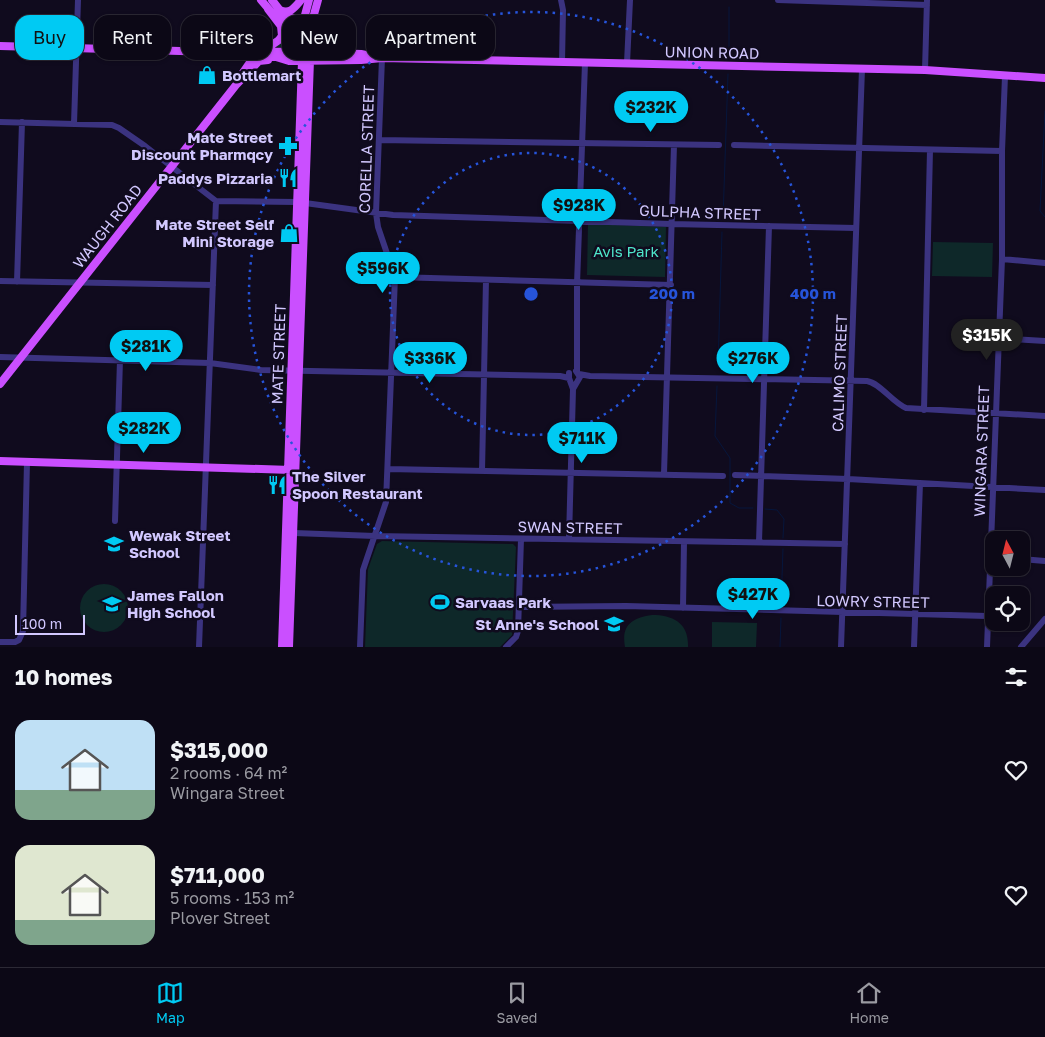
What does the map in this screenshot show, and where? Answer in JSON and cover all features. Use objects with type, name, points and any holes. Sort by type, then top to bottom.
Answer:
[{"type":"main road","points":[[261,0],[274,15],[282,20]]},
{"type":"main road","points":[[274,3],[282,11],[289,12],[302,0]]},
{"type":"main road","points":[[306,15],[309,0]]},
{"type":"main road","points":[[314,15],[318,0]]},
{"type":"main road","points":[[274,3],[286,15]]},
{"type":"main road","name":"WAUGH ROAD","points":[[268,9],[281,26],[282,36],[272,45]]},
{"type":"main road","name":"UNION ROAD","points":[[0,46],[15,47]]},
{"type":"main road","name":"UNION ROAD","points":[[84,49],[181,51]]},
{"type":"main road","name":"UNION ROAD","points":[[272,57],[289,61],[366,59]]},
{"type":"main road","points":[[243,60],[243,72]]},
{"type":"main road","name":"WAUGH ROAD","points":[[236,85],[253,60]]},
{"type":"main road","name":"UNION ROAD","points":[[471,60],[925,70],[1045,78]]},
{"type":"main road","name":"WAUGH ROAD","points":[[0,384],[236,85],[260,61],[289,61]]},
{"type":"main road","name":"MATE STREET","points":[[282,647],[296,371],[306,61]]},
{"type":"main road","points":[[0,461],[291,470]]},
{"type":"main road","name":"MATE STREET","points":[[289,647],[294,533],[291,470]]},
{"type":"street","points":[[77,15],[78,0]]},
{"type":"street","points":[[561,0],[564,10],[562,62]]},
{"type":"street","points":[[627,63],[630,0]]},
{"type":"street","points":[[778,0],[927,2],[925,70]]},
{"type":"street","points":[[74,124],[76,60]]},
{"type":"street","name":"CORELLA STREET","points":[[360,647],[363,570],[386,505],[395,277],[378,227],[376,213],[380,60]]},
{"type":"street","points":[[569,539],[585,62]]},
{"type":"street","name":"CALIMO STREET","points":[[841,647],[862,69]]},
{"type":"street","name":"WINGARA STREET","points":[[992,531],[992,487],[1002,259],[1002,151],[1005,76]]},
{"type":"street","points":[[0,122],[102,124],[119,128],[216,201],[199,647]]},
{"type":"street","points":[[17,282],[22,122]]},
{"type":"street","points":[[378,140],[719,145]]},
{"type":"street","points":[[664,474],[674,144]]},
{"type":"street","points":[[734,146],[1002,151]]},
{"type":"street","points":[[924,410],[930,150]]},
{"type":"street","name":"GULPHA STREET","points":[[216,201],[301,202],[376,213],[672,224],[856,228]]},
{"type":"street","points":[[759,542],[769,226]]},
{"type":"street","points":[[1002,259],[1045,263]]},
{"type":"street","points":[[395,277],[671,286]]},
{"type":"street","points":[[482,471],[486,280]]},
{"type":"street","points":[[0,281],[213,285]]},
{"type":"street","points":[[998,338],[1045,341]]},
{"type":"street","points":[[0,357],[210,363],[261,370],[870,382],[897,404],[906,408],[1045,416]]},
{"type":"street","points":[[115,521],[120,360]]},
{"type":"street","points":[[0,642],[20,640],[22,631],[27,462]]},
{"type":"street","points":[[388,469],[723,476]]},
{"type":"street","points":[[735,475],[848,478],[1045,490]]},
{"type":"street","points":[[914,647],[920,483]]},
{"type":"street","name":"SWAN STREET","points":[[294,533],[845,544]]},
{"type":"street","points":[[506,647],[513,644],[517,634],[521,539]]},
{"type":"street","points":[[683,608],[684,542]]},
{"type":"street","points":[[1030,560],[1045,561]]},
{"type":"street","name":"LOWRY STREET","points":[[518,607],[683,608],[985,616]]},
{"type":"street","points":[[1021,647],[1045,619]]},
{"type":"street","name":"WINGARA STREET","points":[[987,631],[987,647]]},
{"type":"green space","points":[[282,24],[282,47],[275,47]]},
{"type":"green space","name":"Avis Park","points":[[588,224],[666,227],[665,277],[587,275]]},
{"type":"green space","points":[[933,242],[993,243],[992,277],[932,276]]},
{"type":"green space","name":"Sarvaas Park","points":[[382,541],[513,544],[516,547],[512,635],[500,647],[365,647],[368,569],[377,544]]},
{"type":"green space","points":[[104,584],[113,586],[121,591],[126,599],[128,608],[126,617],[121,625],[113,630],[104,632],[95,630],[87,625],[82,617],[80,608],[82,599],[87,591],[95,586]]},
{"type":"green space","points":[[652,615],[673,619],[683,626],[688,639],[688,647],[625,647],[625,633],[630,624],[639,618]]},
{"type":"green space","points":[[712,622],[757,623],[756,647],[712,647]]},
{"type":"waterway","points":[[729,7],[729,53]]},
{"type":"waterway","points":[[723,218],[728,74]]},
{"type":"waterway","points":[[1045,111],[1040,211],[1045,217]]},
{"type":"waterway","points":[[718,367],[722,232]]},
{"type":"waterway","points":[[717,386],[715,436],[730,458],[730,503],[739,508],[753,508]]},
{"type":"waterway","points":[[765,509],[777,510],[784,519],[783,538]]},
{"type":"waterway","points":[[781,606],[783,549]]},
{"type":"waterway","points":[[780,647],[781,618]]},
{"type":"place","name":"Bottlemart","points":[[207,75]]},
{"type":"place","name":"Mate Street Discount Pharmqcy","points":[[288,146]]},
{"type":"place","name":"Paddys Pizzaria","points":[[288,178]]},
{"type":"place","name":"Mate Street Self Mini Storage","points":[[289,233]]},
{"type":"place","name":"The Silver Spoon Restaurant","points":[[277,485]]},
{"type":"place","name":"Wewak Street School","points":[[114,544]]},
{"type":"place","name":"Sarvaas Park","points":[[440,602]]},
{"type":"place","name":"James Fallon High School","points":[[112,604]]},
{"type":"place","name":"St Anne's School","points":[[614,624]]}]
